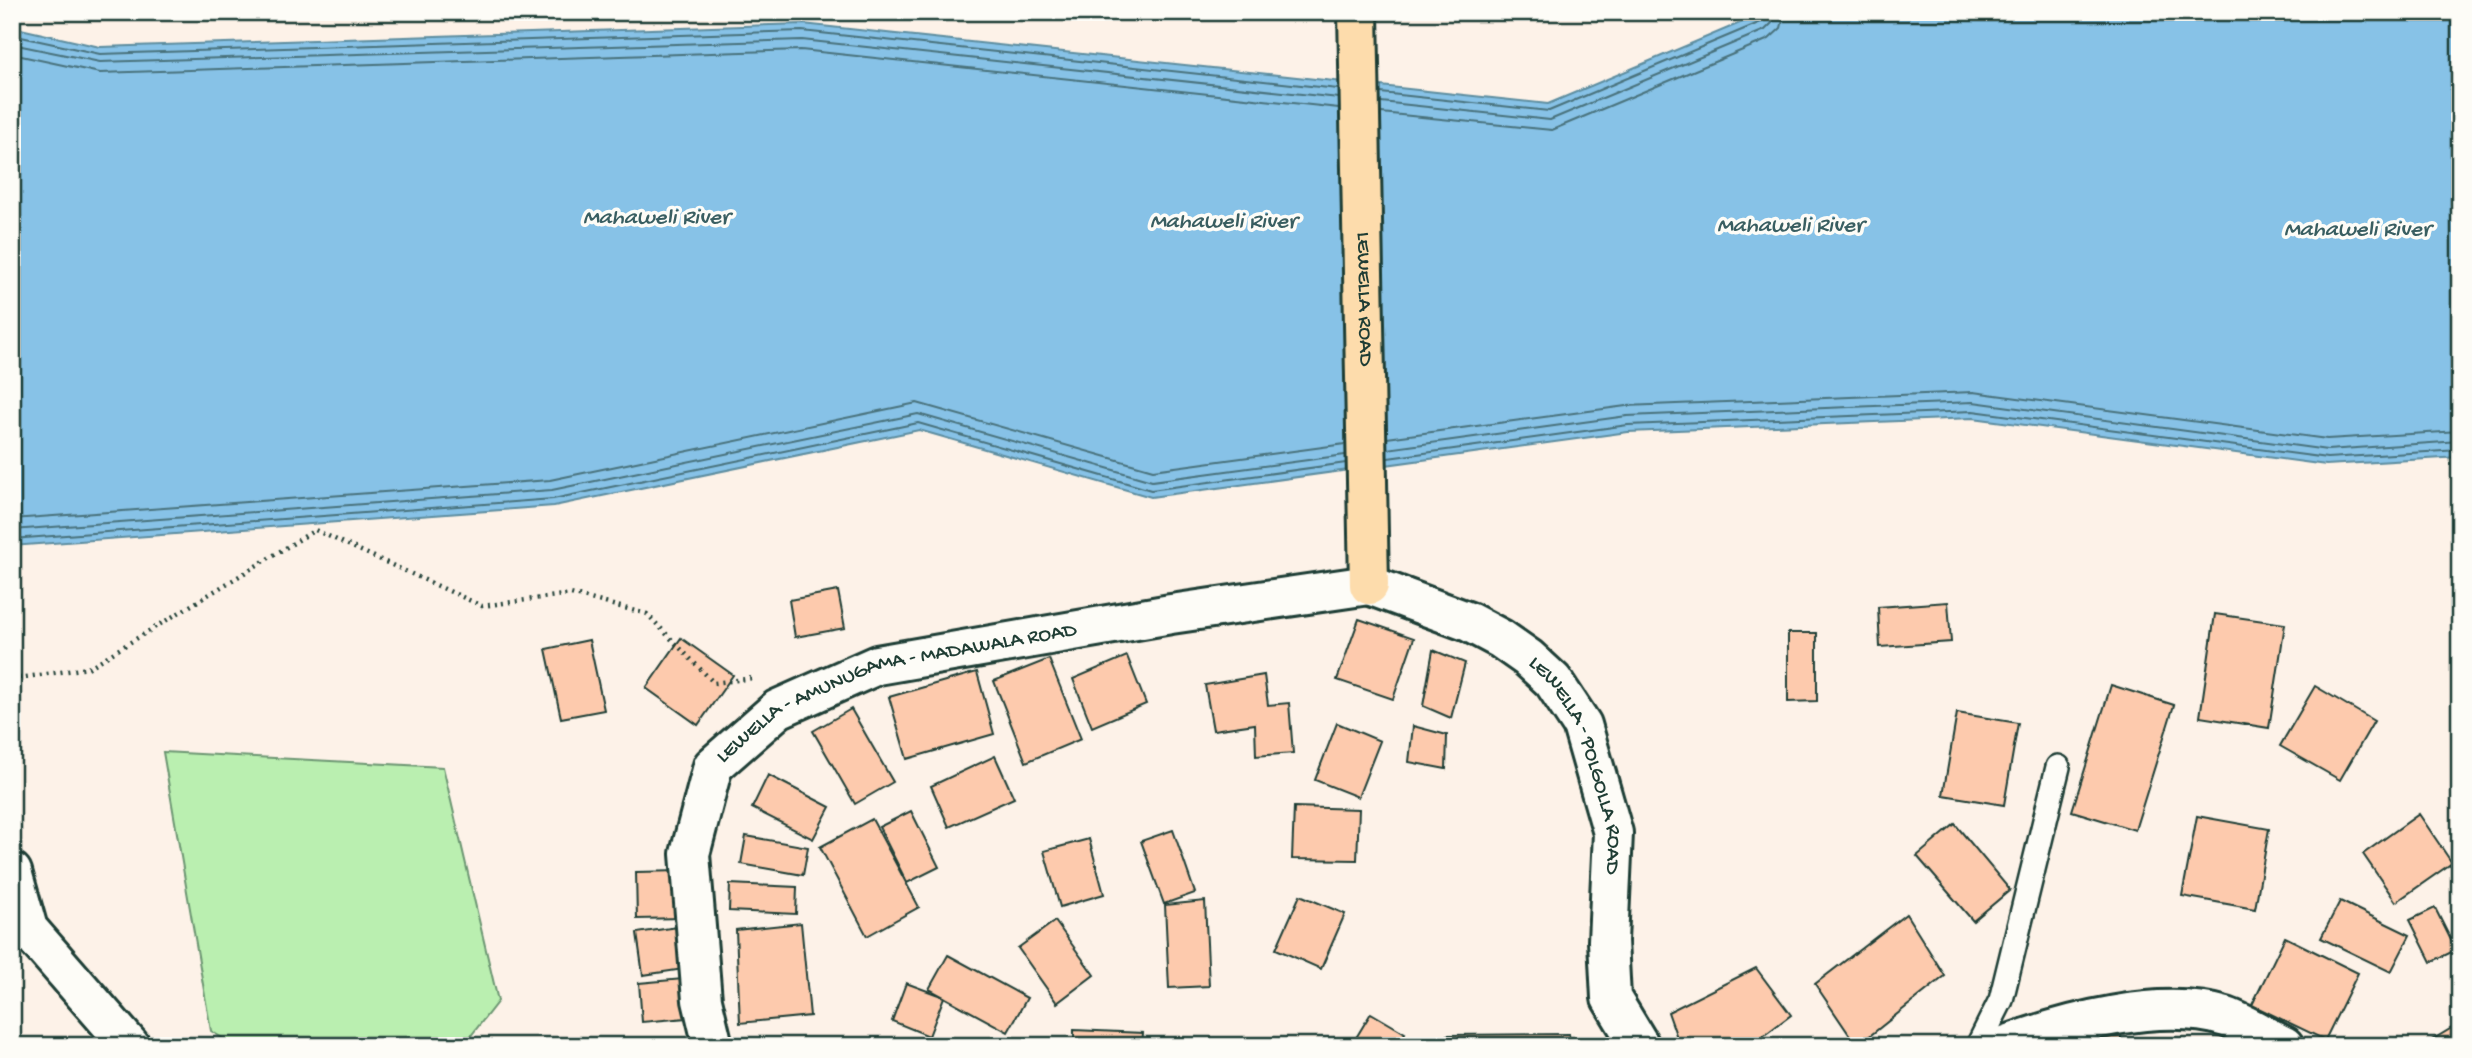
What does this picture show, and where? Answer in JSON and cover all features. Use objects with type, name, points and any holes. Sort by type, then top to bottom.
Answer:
[{"type":"main road","name":"LEWELLA ROAD","points":[[1358,12],[1369,585]]},
{"type":"street","name":"LEWELLA - AMUNUGAMA - MADAWALA ROAD","points":[[713,1046],[702,1000],[690,854],[713,766],[778,709],[877,665],[1171,614],[1369,585]]},
{"type":"street","name":"LEWELLA - POLGOLLA ROAD","points":[[1369,585],[1457,617],[1501,639],[1528,658],[1553,681],[1582,725],[1612,833],[1608,941],[1611,998],[1640,1046]]},
{"type":"street","points":[[12,872],[28,929],[130,1046]]},
{"type":"street","points":[[2004,1046],[2035,1034],[2132,1012],[2182,1009],[2226,1017],[2284,1046]]},
{"type":"lane","points":[[1978,1046],[2001,1000],[2058,767]]},
{"type":"path","points":[[12,678],[88,667],[315,530],[482,606],[571,594],[647,614],[714,682],[755,678]]},
{"type":"green space","points":[[163,752],[443,767],[498,1001],[463,1046],[235,1046],[211,1031]]},
{"type":"water","name":"Mahaweli River","points":[[1766,12],[2460,12],[2460,457],[2326,465],[1973,418],[1628,432],[1151,497],[919,430],[554,506],[12,546],[12,27],[100,47],[803,24],[1548,104]]},
{"type":"building","points":[[1666,12],[1698,12],[1673,20]]},
{"type":"building","points":[[838,591],[845,628],[795,637],[789,600]]},
{"type":"building","points":[[1948,602],[1951,642],[1880,647],[1878,607]]},
{"type":"building","points":[[2215,614],[2285,624],[2269,728],[2200,717]]},
{"type":"building","points":[[1359,619],[1414,638],[1393,699],[1337,680]]},
{"type":"building","points":[[1788,633],[1817,633],[1817,701],[1788,702]]},
{"type":"building","points":[[681,638],[733,675],[698,725],[646,688]]},
{"type":"building","points":[[589,640],[604,710],[561,718],[546,649]]},
{"type":"building","points":[[1433,650],[1465,663],[1451,718],[1423,706]]},
{"type":"building","points":[[1127,656],[1146,704],[1092,727],[1073,679]]},
{"type":"building","points":[[1049,659],[1081,739],[1026,762],[994,681]]},
{"type":"building","points":[[977,672],[994,734],[907,759],[889,697]]},
{"type":"building","points":[[1264,675],[1268,705],[1289,703],[1293,753],[1256,756],[1255,724],[1213,730],[1205,685]]},
{"type":"building","points":[[2111,685],[2174,705],[2135,830],[2072,811]]},
{"type":"building","points":[[2315,686],[2374,721],[2340,780],[2280,746]]},
{"type":"building","points":[[851,709],[893,782],[855,804],[813,731]]},
{"type":"building","points":[[1957,713],[2018,723],[2004,805],[1943,795]]},
{"type":"building","points":[[1337,723],[1380,741],[1358,797],[1315,780]]},
{"type":"building","points":[[1413,726],[1447,735],[1446,769],[1409,762]]},
{"type":"building","points":[[995,756],[1014,798],[949,827],[931,786]]},
{"type":"building","points":[[768,775],[830,807],[813,839],[752,808]]},
{"type":"building","points":[[1294,807],[1359,809],[1357,860],[1292,859]]},
{"type":"building","points":[[911,811],[939,867],[907,883],[879,827]]},
{"type":"building","points":[[2419,814],[2452,863],[2396,902],[2363,854]]},
{"type":"building","points":[[2197,816],[2269,829],[2255,909],[2182,896]]},
{"type":"building","points":[[872,819],[919,907],[867,936],[820,847]]},
{"type":"building","points":[[1955,824],[2010,890],[1973,921],[1917,856]]},
{"type":"building","points":[[1173,830],[1195,893],[1164,904],[1141,841]]},
{"type":"building","points":[[746,836],[808,847],[803,875],[741,864]]},
{"type":"building","points":[[1089,839],[1104,894],[1060,907],[1044,851]]},
{"type":"building","points":[[681,871],[682,918],[637,919],[636,872]]},
{"type":"building","points":[[730,884],[797,887],[796,914],[729,911]]},
{"type":"building","points":[[1300,895],[1345,914],[1321,969],[1276,949]]},
{"type":"building","points":[[1205,901],[1209,986],[1169,988],[1165,905]]},
{"type":"building","points":[[2340,901],[2410,935],[2391,972],[2321,938]]},
{"type":"building","points":[[2435,908],[2456,950],[2431,962],[2410,920]]},
{"type":"building","points":[[1906,914],[1945,976],[1857,1046],[1815,984]]},
{"type":"building","points":[[1055,921],[1094,975],[1057,1003],[1018,948]]},
{"type":"building","points":[[801,923],[810,1016],[740,1023],[736,930]]},
{"type":"building","points":[[678,927],[684,969],[643,975],[637,933]]},
{"type":"building","points":[[2285,937],[2358,973],[2325,1040],[2252,1005]]},
{"type":"building","points":[[948,955],[1027,998],[1008,1032],[929,989]]},
{"type":"building","points":[[1756,968],[1791,1015],[1750,1046],[1680,1046],[1668,1012]]},
{"type":"building","points":[[683,979],[686,1018],[642,1022],[639,983]]},
{"type":"building","points":[[906,983],[944,997],[929,1036],[892,1021]]},
{"type":"building","points":[[1371,1013],[1405,1033],[1397,1046],[1351,1046]]},
{"type":"building","points":[[2460,1023],[2460,1046],[2422,1046]]},
{"type":"building","points":[[1074,1030],[1143,1033],[1142,1046],[1074,1046]]},
{"type":"building","points":[[1569,1034],[1570,1046],[1447,1046],[1447,1035]]},
{"type":"building","points":[[2121,1036],[2121,1046],[2063,1046],[2063,1042]]}]
